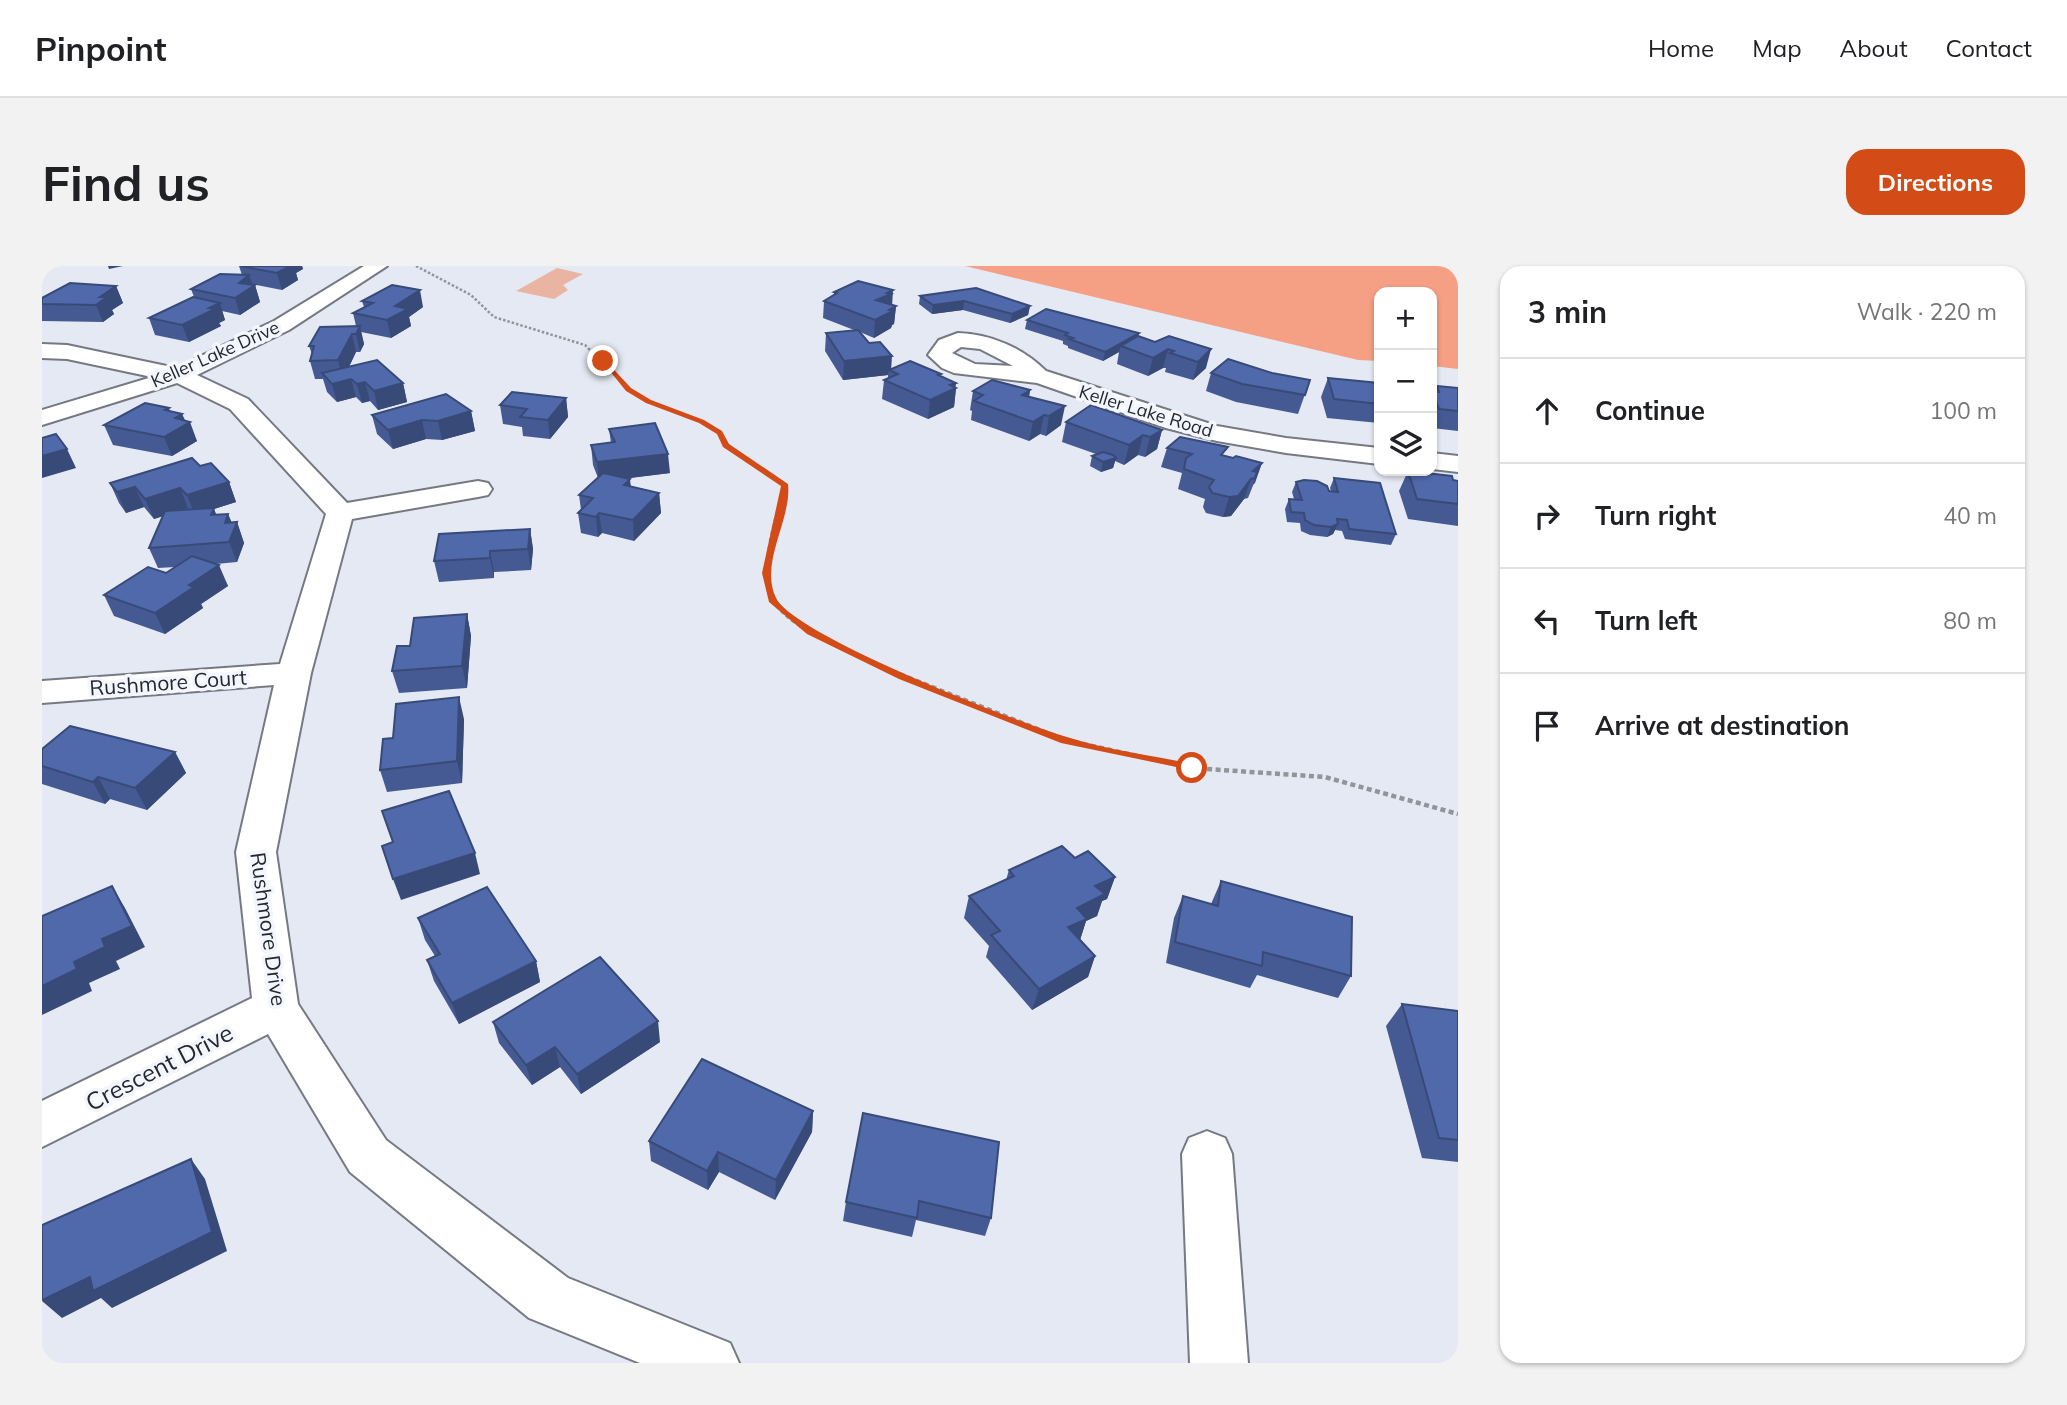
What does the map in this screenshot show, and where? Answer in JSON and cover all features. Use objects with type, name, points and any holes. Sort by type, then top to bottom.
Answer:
[{"type":"street","name":"Keller Lake Drive","points":[[42,418],[178,375],[253,342],[317,306],[377,266]]},
{"type":"street","points":[[42,351],[67,352],[178,375],[239,404],[340,513],[478,489]]},
{"type":"street","name":"Keller Lake Road","points":[[1038,376],[1192,428],[1278,446],[1374,456]]},
{"type":"street","points":[[1437,462],[1458,464]]},
{"type":"street","name":"Rushmore Drive","points":[[340,513],[294,673],[256,852],[276,1007],[368,1156],[549,1298],[710,1363]]},
{"type":"street","name":"Rushmore Court","points":[[42,692],[294,673]]},
{"type":"street","name":"Crescent Drive","points":[[42,1125],[276,1007]]},
{"type":"street","points":[[1207,1154],[1219,1363]]},
{"type":"path","points":[[416,266],[471,295],[494,317],[557,334],[584,345],[629,389],[648,402],[702,421],[720,432],[726,446],[785,485],[767,573],[772,600],[810,632],[903,677],[1065,740],[1192,768],[1325,777],[1458,814]]},
{"type":"shaded area","points":[[965,266],[1458,266],[1458,369],[1437,367],[1437,287],[1374,287],[1374,361],[1358,360]]},
{"type":"shaded area","points":[[557,268],[583,274],[563,285],[568,290],[554,299],[516,291]]},
{"type":"building","points":[[240,266],[290,266],[277,273]]},
{"type":"building","points":[[220,274],[249,275],[239,283],[255,285],[235,298],[191,289]]},
{"type":"building","points":[[858,281],[893,290],[887,293],[891,294],[876,300],[896,306],[889,310],[893,311],[875,320],[824,301],[837,293],[834,292]]},
{"type":"building","points":[[70,283],[116,286],[100,297],[107,297],[96,305],[42,304],[42,298]]},
{"type":"building","points":[[392,285],[420,290],[395,306],[408,309],[387,320],[353,313],[373,303],[362,301]]},
{"type":"building","points":[[976,288],[1030,306],[1012,314],[964,301],[933,305],[920,296]]},
{"type":"building","points":[[193,297],[220,303],[209,308],[215,309],[182,325],[149,318]]},
{"type":"building","points":[[1046,309],[1139,333],[1105,352],[1069,339],[1073,338],[1065,335],[1068,333],[1027,320]]},
{"type":"building","points":[[360,326],[356,334],[352,334],[338,360],[310,361],[314,346],[309,346],[320,327]]},
{"type":"building","points":[[858,330],[869,343],[880,342],[892,356],[844,361],[826,333]]},
{"type":"building","points":[[1138,336],[1155,342],[1169,336],[1211,349],[1198,362],[1170,353],[1174,351],[1168,349],[1153,358],[1121,346]]},
{"type":"building","points":[[1228,359],[1272,373],[1310,380],[1305,395],[1242,384],[1211,373]]},
{"type":"building","points":[[377,360],[403,383],[374,391],[365,382],[357,384],[351,379],[332,384],[322,373]]},
{"type":"building","points":[[910,361],[941,374],[938,375],[956,383],[950,385],[956,388],[930,400],[884,380],[898,374],[889,370]]},
{"type":"building","points":[[1328,378],[1374,383],[1374,403],[1334,399]]},
{"type":"building","points":[[992,380],[1030,390],[1022,395],[1065,406],[1033,422],[974,401],[983,395],[973,391]]},
{"type":"building","points":[[1437,386],[1458,388],[1458,411],[1439,409]]},
{"type":"building","points":[[512,392],[566,398],[548,420],[520,417],[527,409],[500,405]]},
{"type":"building","points":[[446,394],[471,411],[438,421],[422,420],[388,430],[372,415]]},
{"type":"building","points":[[145,403],[169,408],[165,410],[182,414],[175,418],[190,422],[164,437],[104,425]]},
{"type":"building","points":[[1091,405],[1162,430],[1150,437],[1143,435],[1129,445],[1066,422]]},
{"type":"building","points":[[655,423],[668,454],[597,462],[591,445],[615,442],[609,429]]},
{"type":"building","points":[[56,434],[67,449],[42,456],[42,438]]},
{"type":"building","points":[[1180,437],[1228,447],[1221,455],[1262,463],[1253,471],[1257,472],[1255,478],[1251,479],[1238,496],[1212,493],[1209,487],[1214,480],[1184,469],[1186,458],[1192,454],[1167,448]]},
{"type":"building","points":[[1103,452],[1116,458],[1103,462],[1092,456]]},
{"type":"building","points":[[192,458],[200,466],[211,463],[229,482],[187,495],[180,488],[145,499],[135,487],[117,492],[110,483]]},
{"type":"building","points":[[603,473],[630,479],[624,485],[659,493],[633,520],[599,513],[596,517],[578,513],[593,498],[579,495]]},
{"type":"building","points":[[1437,474],[1452,476],[1453,480],[1458,481],[1458,504],[1417,499],[1410,476]]},
{"type":"building","points":[[1334,478],[1380,483],[1396,534],[1349,529],[1347,520],[1337,519],[1338,524],[1331,527],[1314,525],[1305,520],[1304,513],[1291,512],[1289,499],[1302,500],[1296,482],[1317,481],[1327,486],[1329,491],[1338,492]]},
{"type":"building","points":[[214,508],[211,515],[228,514],[225,523],[237,522],[229,542],[149,548],[165,511]]},
{"type":"building","points":[[530,529],[528,549],[490,551],[490,558],[434,561],[439,534]]},
{"type":"building","points":[[192,556],[219,565],[189,585],[194,587],[155,613],[104,595],[148,567],[166,573]]},
{"type":"building","points":[[467,614],[462,666],[392,671],[397,646],[410,646],[414,618]]},
{"type":"building","points":[[459,697],[457,761],[380,770],[383,739],[393,738],[396,704]]},
{"type":"building","points":[[70,726],[175,752],[135,788],[98,777],[93,782],[42,766],[42,749]]},
{"type":"building","points":[[449,791],[475,853],[393,879],[382,846],[393,842],[382,811]]},
{"type":"building","points":[[1062,846],[1075,858],[1088,851],[1115,877],[1095,886],[1105,894],[1077,908],[1087,919],[1068,927],[1095,956],[1039,989],[991,935],[1000,931],[969,896],[1014,876],[1009,870]]},
{"type":"building","points":[[1221,881],[1352,917],[1351,976],[1263,952],[1262,966],[1175,942],[1183,896],[1218,906]]},
{"type":"building","points":[[112,886],[132,926],[102,939],[105,947],[74,962],[77,969],[42,986],[42,916]]},
{"type":"building","points":[[487,887],[536,961],[452,1003],[427,960],[440,954],[418,918]]},
{"type":"building","points":[[600,957],[658,1021],[577,1074],[555,1047],[526,1065],[493,1022]]},
{"type":"building","points":[[1402,1004],[1458,1011],[1458,1140],[1439,1138]]},
{"type":"building","points":[[702,1059],[813,1111],[776,1180],[718,1152],[707,1171],[649,1141]]},
{"type":"building","points":[[863,1113],[999,1142],[991,1218],[919,1201],[917,1218],[846,1202]]},
{"type":"building","points":[[191,1159],[212,1232],[93,1291],[90,1277],[42,1300],[42,1225]]},
{"type":"route","points":[[603,361],[614,376],[648,402],[702,421],[720,432],[726,446],[785,485],[782,505],[772,534],[767,573],[772,600],[810,632],[903,677],[1065,740],[1192,768]]}]
